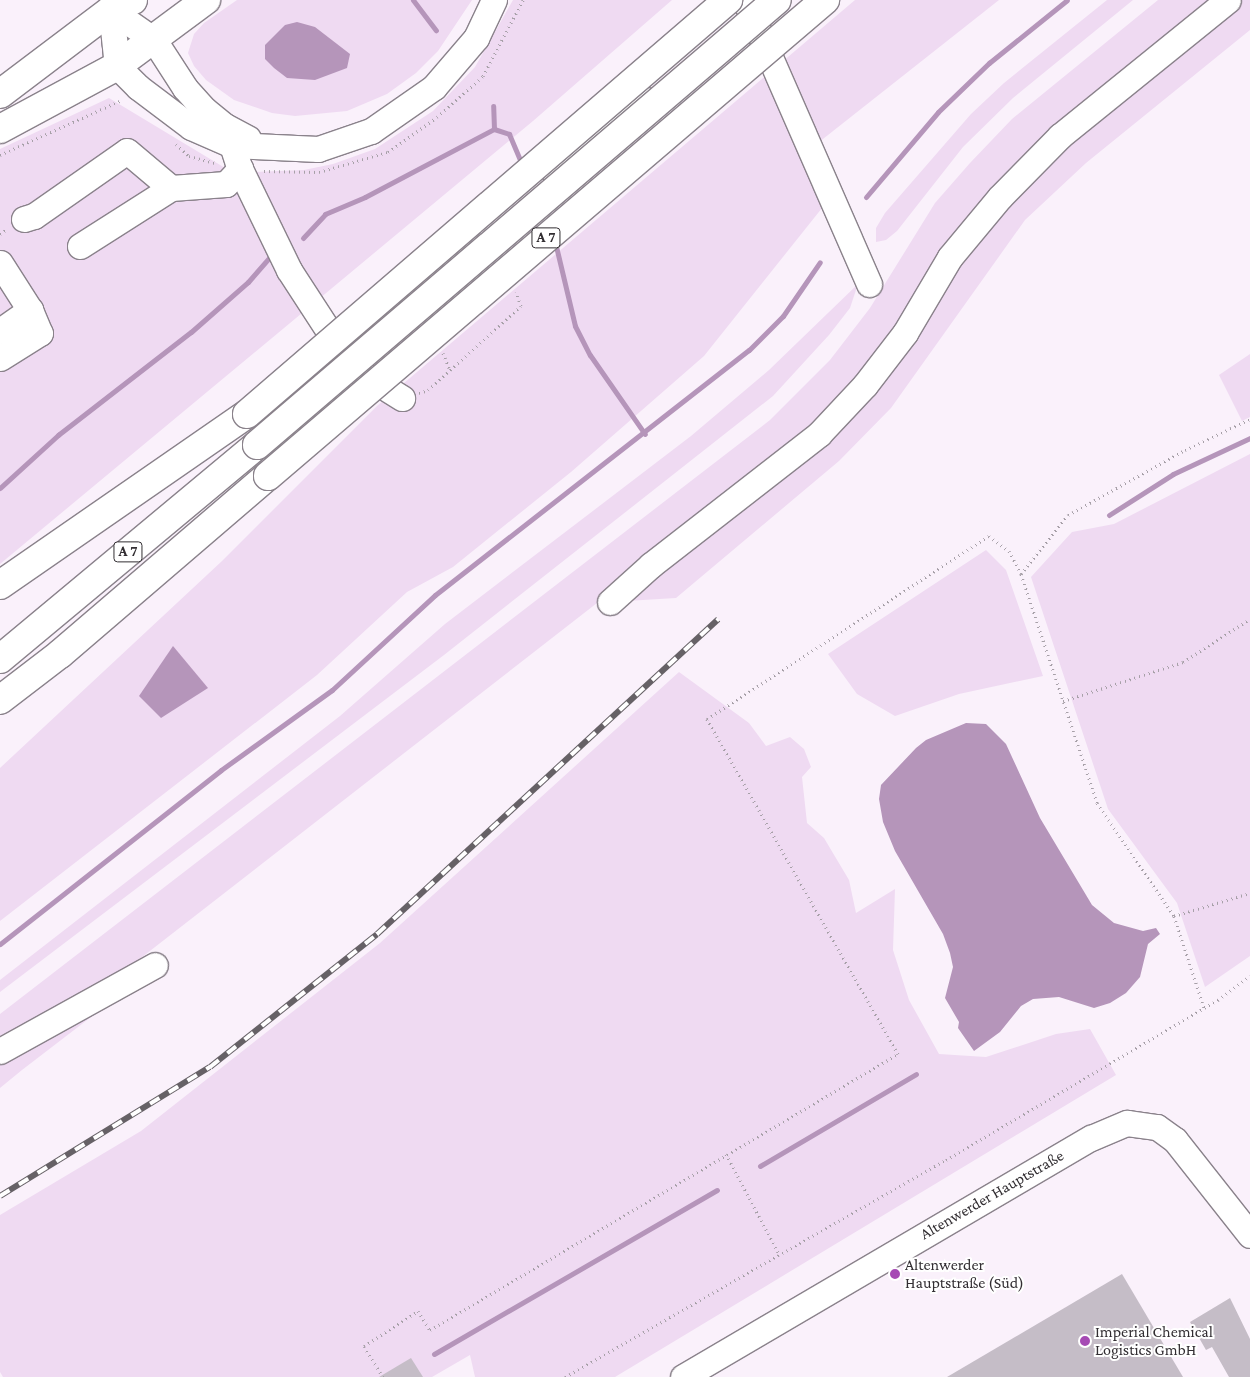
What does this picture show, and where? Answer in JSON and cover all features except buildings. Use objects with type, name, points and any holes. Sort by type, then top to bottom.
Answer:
[{"type":"main road","points":[[0,129],[117,66],[206,0]]},
{"type":"main road","points":[[0,585],[247,414],[728,0]]},
{"type":"main road","name":"A 7","points":[[0,659],[257,445],[777,0]]},
{"type":"main road","name":"A 7","points":[[0,700],[60,654],[826,0]]},
{"type":"main road","points":[[0,94],[122,5]]},
{"type":"street","points":[[122,5],[117,66],[138,86],[191,127],[232,145],[318,149],[371,131],[434,87],[476,38],[494,0]]},
{"type":"street","points":[[552,169],[747,8],[768,0]]},
{"type":"street","points":[[610,602],[651,565],[819,434],[865,385],[905,333],[950,258],[1000,196],[1060,136],[1228,0]]},
{"type":"street","points":[[122,5],[154,40],[185,88],[205,110],[225,126],[264,147]]},
{"type":"street","points":[[747,8],[869,284]]},
{"type":"street","points":[[232,145],[240,169],[289,270],[352,368],[402,398]]},
{"type":"street","points":[[24,219],[34,216],[127,151],[171,188]]},
{"type":"street","points":[[80,246],[171,188],[226,184],[240,169]]},
{"type":"street","points":[[0,264],[30,310],[40,333],[0,358]]},
{"type":"street","points":[[0,331],[30,310]]},
{"type":"street","points":[[0,1051],[155,965]]},
{"type":"street","name":"Altenwerder Hauptstraße","points":[[683,1377],[1091,1138],[1126,1122],[1157,1127],[1175,1140],[1250,1235]]},
{"type":"path","points":[[1021,574],[1068,515],[1185,450],[1250,419]]},
{"type":"path","points":[[383,1377],[364,1346],[418,1311],[430,1330],[898,1054],[707,719],[988,536],[1009,550],[1021,574],[1097,803],[1174,916],[1204,1008]]},
{"type":"path","points":[[1063,702],[1183,662],[1250,619]]},
{"type":"path","points":[[1174,916],[1250,893]]},
{"type":"path","points":[[565,1377],[780,1256],[1204,1008],[1250,976]]},
{"type":"path","points":[[726,1154],[745,1195],[780,1256]]},
{"type":"shaded area","points":[[237,0],[472,0],[438,51],[416,73],[387,94],[347,111],[295,116],[272,113],[234,100],[206,80],[194,66],[188,53],[194,34],[204,23]]},
{"type":"shaded area","points":[[513,0],[672,0],[533,121],[0,564],[0,149],[109,98],[245,180],[251,172],[304,170],[333,164],[375,149],[433,111],[475,67]]},
{"type":"shaded area","points":[[855,0],[999,0],[809,150],[830,198],[704,356],[571,472],[453,567],[407,592],[317,675],[0,921],[0,768],[222,561],[377,406]]},
{"type":"shaded area","points":[[1107,0],[1133,0],[1013,98],[963,147],[897,231],[886,240],[876,242],[876,228],[885,213],[971,114],[1004,83]]},
{"type":"shaded area","points":[[1158,0],[1222,0],[1070,123],[843,403],[669,547],[137,961],[0,1039],[0,1014],[770,420],[830,360],[870,308],[935,203],[970,163],[1012,119]]},
{"type":"shaded area","points":[[1228,0],[1250,0],[1250,30],[1086,163],[1025,220],[891,408],[839,461],[676,598],[610,602],[819,434],[1000,197]]},
{"type":"shaded area","points":[[297,22],[315,27],[350,54],[347,68],[315,80],[287,78],[274,68],[265,59],[265,45],[285,25]]},
{"type":"shaded area","points":[[858,284],[850,308],[829,335],[773,396],[444,655],[0,992],[0,980],[340,716],[445,624],[691,436],[769,370]]},
{"type":"shaded area","points":[[1250,354],[1250,417],[1242,421],[1219,375]]},
{"type":"shaded area","points":[[1250,454],[1250,956],[1205,987],[1177,903],[1108,809],[1031,577],[1072,532],[1114,524]]},
{"type":"shaded area","points":[[986,550],[1006,570],[1043,676],[959,694],[895,716],[857,694],[828,654]]},
{"type":"shaded area","points":[[173,646],[208,688],[161,718],[139,696]]},
{"type":"shaded area","points":[[679,672],[749,723],[766,746],[790,737],[804,749],[811,767],[802,777],[807,823],[824,838],[849,880],[856,913],[895,889],[893,950],[909,1000],[939,1054],[986,1057],[1056,1034],[1090,1029],[1116,1075],[615,1377],[475,1377],[470,1355],[432,1377],[3,1377],[0,1372],[0,1215],[141,1131],[380,943]]},
{"type":"shaded area","points":[[966,723],[986,724],[1006,744],[1040,818],[1092,905],[1114,923],[1143,931],[1156,928],[1160,934],[1148,944],[1140,977],[1126,993],[1110,1003],[1094,1008],[1059,997],[1033,999],[1021,1006],[1000,1032],[974,1051],[958,1028],[959,1022],[945,998],[953,967],[943,934],[895,851],[883,822],[879,799],[881,785],[916,748],[926,740]]},
{"type":"shaded area","points":[[121,994],[22,1070],[0,1088],[0,1057]]},
{"type":"waterway","points":[[413,0],[436,30]]},
{"type":"waterway","points":[[866,197],[938,112],[989,63],[1067,0]]},
{"type":"waterway","points":[[303,238],[325,214],[365,197],[494,129],[493,106]]},
{"type":"waterway","points":[[494,129],[509,134],[522,165]]},
{"type":"waterway","points":[[555,242],[575,326],[590,355],[645,434]]},
{"type":"waterway","points":[[0,488],[58,435],[191,332],[248,282],[269,258]]},
{"type":"waterway","points":[[0,944],[221,770],[332,690],[435,595],[749,350],[783,316],[820,262]]},
{"type":"waterway","points":[[1109,515],[1173,474],[1250,438]]},
{"type":"waterway","points":[[760,1166],[916,1074]]},
{"type":"waterway","points":[[434,1354],[717,1190]]},
{"type":"railway","points":[[0,1196],[210,1067],[377,934],[718,619]]},
{"type":"place","name":"Altenwerder Hauptstraße (Süd)","points":[[895,1274]]},
{"type":"place","name":"Imperial Chemical Logistics GmbH","points":[[1085,1341]]}]
